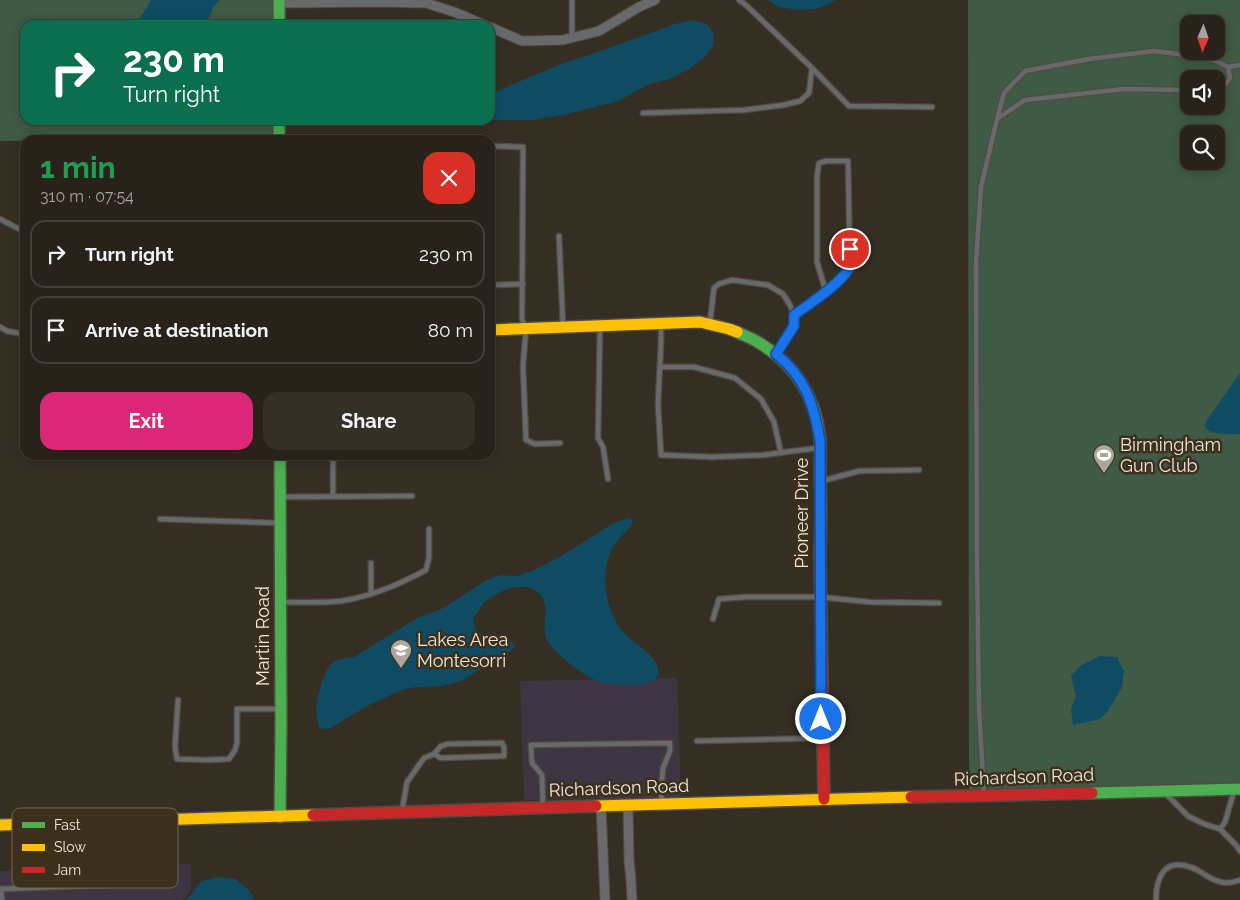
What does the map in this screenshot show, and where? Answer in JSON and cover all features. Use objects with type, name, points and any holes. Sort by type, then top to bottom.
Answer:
[{"type":"street","points":[[495,29],[522,41],[564,40],[599,31],[639,7],[655,0]]},
{"type":"street","points":[[279,20],[279,2],[391,1],[426,3],[473,20]]},
{"type":"street","name":"Pioneer Drive","points":[[495,330],[700,322],[729,329],[760,343],[783,360],[796,374],[811,401],[820,440],[820,597],[824,799]]},
{"type":"street","name":"Martin Road","points":[[280,460],[280,817]]},
{"type":"street","name":"Richardson Road","points":[[178,821],[824,799],[1237,789]]},
{"type":"street","points":[[601,806],[605,900]]},
{"type":"street","points":[[628,806],[632,900]]},
{"type":"lane","points":[[572,0],[572,38]]},
{"type":"lane","points":[[739,0],[812,68],[849,106],[932,107]]},
{"type":"lane","points":[[984,796],[979,710],[977,594],[976,263],[980,186],[1004,93],[1025,71],[1089,59],[1154,51],[1210,58],[1228,67],[1240,64]]},
{"type":"lane","points":[[1225,85],[1230,78],[1228,67]]},
{"type":"lane","points":[[643,112],[744,110],[784,105],[800,100],[809,93],[812,68]]},
{"type":"lane","points":[[997,119],[1025,100],[1124,89],[1180,90]]},
{"type":"lane","points":[[495,146],[523,147],[522,319],[526,329],[523,366],[526,440],[535,444],[560,443]]},
{"type":"lane","points":[[794,315],[826,292],[846,274],[850,266],[848,161],[826,161],[819,163],[816,176],[817,262],[826,292]]},
{"type":"lane","points":[[0,219],[20,229]]},
{"type":"lane","points":[[559,236],[563,327]]},
{"type":"lane","points":[[710,324],[714,288],[719,284],[732,280],[768,285],[782,294],[794,315],[794,326],[776,354]]},
{"type":"lane","points":[[495,285],[523,284]]},
{"type":"lane","points":[[661,323],[658,405],[661,456],[764,455],[820,448]]},
{"type":"lane","points":[[600,325],[598,438],[603,447],[608,479]]},
{"type":"lane","points":[[0,327],[7,331],[20,333]]},
{"type":"lane","points":[[660,367],[694,367],[736,378],[761,399],[774,422],[781,453]]},
{"type":"lane","points":[[332,460],[333,496]]},
{"type":"lane","points":[[820,481],[859,471],[920,470]]},
{"type":"lane","points":[[280,497],[412,496]]},
{"type":"lane","points":[[160,519],[280,523]]},
{"type":"lane","points":[[281,602],[342,601],[405,581],[426,570],[429,558],[429,529]]},
{"type":"lane","points":[[371,563],[371,593]]},
{"type":"lane","points":[[713,619],[719,599],[745,597],[820,597],[895,603],[939,603]]},
{"type":"lane","points":[[178,700],[175,746],[177,758],[229,759],[237,743],[237,709],[280,708]]},
{"type":"lane","points":[[697,741],[822,738]]},
{"type":"lane","points":[[543,808],[542,775],[532,763],[531,745],[670,743],[670,751],[663,768],[661,790],[663,805]]},
{"type":"lane","points":[[402,812],[407,782],[424,758],[434,754],[441,746],[448,744],[502,744],[505,750],[504,756],[441,758],[434,754]]},
{"type":"lane","points":[[1220,829],[1225,822],[1237,789]]},
{"type":"lane","points":[[1163,791],[1188,816],[1220,829],[1240,851]]},
{"type":"lane","points":[[1156,900],[1157,884],[1160,877],[1165,870],[1179,864],[1190,867],[1207,877],[1224,883],[1240,880]]},
{"type":"lane","points":[[2,900],[1,889],[28,888]]},
{"type":"shaded area","points":[[677,678],[681,797],[524,800],[520,681]]},
{"type":"shaded area","points":[[178,864],[191,864],[191,889],[182,900],[0,900],[0,871],[12,871],[12,888],[178,888]]},
{"type":"green space","points":[[0,0],[274,0],[275,20],[20,20],[20,125],[276,125],[276,135],[20,135],[20,141],[0,141]]},
{"type":"green space","name":"Birmingham Gun Club","points":[[968,0],[1240,0],[1240,786],[969,793]]},
{"type":"water","points":[[151,0],[219,0],[213,8],[208,20],[139,20]]},
{"type":"water","points":[[768,0],[835,0],[816,9],[798,10],[779,7]]},
{"type":"water","points":[[693,20],[707,24],[714,35],[713,46],[705,57],[689,69],[669,79],[649,84],[618,101],[563,115],[532,120],[495,120],[495,91],[561,64],[675,24]]},
{"type":"water","points":[[1240,373],[1240,434],[1222,434],[1208,430],[1205,426],[1207,420]]},
{"type":"water","points":[[628,518],[632,519],[633,522],[614,545],[610,553],[605,574],[605,585],[609,606],[618,626],[655,661],[659,674],[656,678],[641,684],[614,684],[595,680],[579,671],[558,654],[548,642],[545,630],[545,607],[541,596],[530,588],[517,587],[503,591],[486,601],[474,618],[476,630],[480,633],[511,642],[515,646],[513,649],[461,681],[442,686],[416,687],[402,690],[371,704],[330,728],[322,729],[319,727],[317,709],[320,690],[326,672],[335,661],[354,657],[417,618],[448,605],[485,581],[500,575],[516,576],[532,571],[563,555],[612,524]]},
{"type":"water","points":[[1099,656],[1117,657],[1124,671],[1122,687],[1108,711],[1100,719],[1073,725],[1071,709],[1076,696],[1071,676],[1080,666]]},
{"type":"water","points":[[219,877],[236,879],[249,890],[254,900],[185,900],[201,881]]},
{"type":"traffic: fast","points":[[279,0],[279,20]]},
{"type":"traffic: fast","points":[[279,125],[279,135]]},
{"type":"traffic: fast","points":[[737,332],[758,342],[785,362],[802,384],[814,409],[820,442],[820,554]]},
{"type":"traffic: fast","points":[[280,460],[280,817]]},
{"type":"traffic: fast","points":[[1092,793],[1240,789]]},
{"type":"traffic: slow","points":[[495,330],[700,322],[737,332]]},
{"type":"traffic: slow","points":[[596,806],[911,797]]},
{"type":"traffic: slow","points":[[178,819],[313,815]]},
{"type":"traffic: slow","points":[[0,825],[12,825]]},
{"type":"traffic: jam","points":[[820,554],[824,799]]},
{"type":"traffic: jam","points":[[911,797],[1092,793]]},
{"type":"traffic: jam","points":[[313,815],[596,806]]},
{"type":"place","name":"Birmingham Gun Club","points":[[1104,474]]},
{"type":"place","name":"Lakes Area Montesorri","points":[[401,669]]},
{"type":"route","points":[[821,719],[820,440],[811,401],[804,386],[796,374],[776,354],[794,326],[794,315],[826,292],[846,274],[850,266],[850,249]]}]
